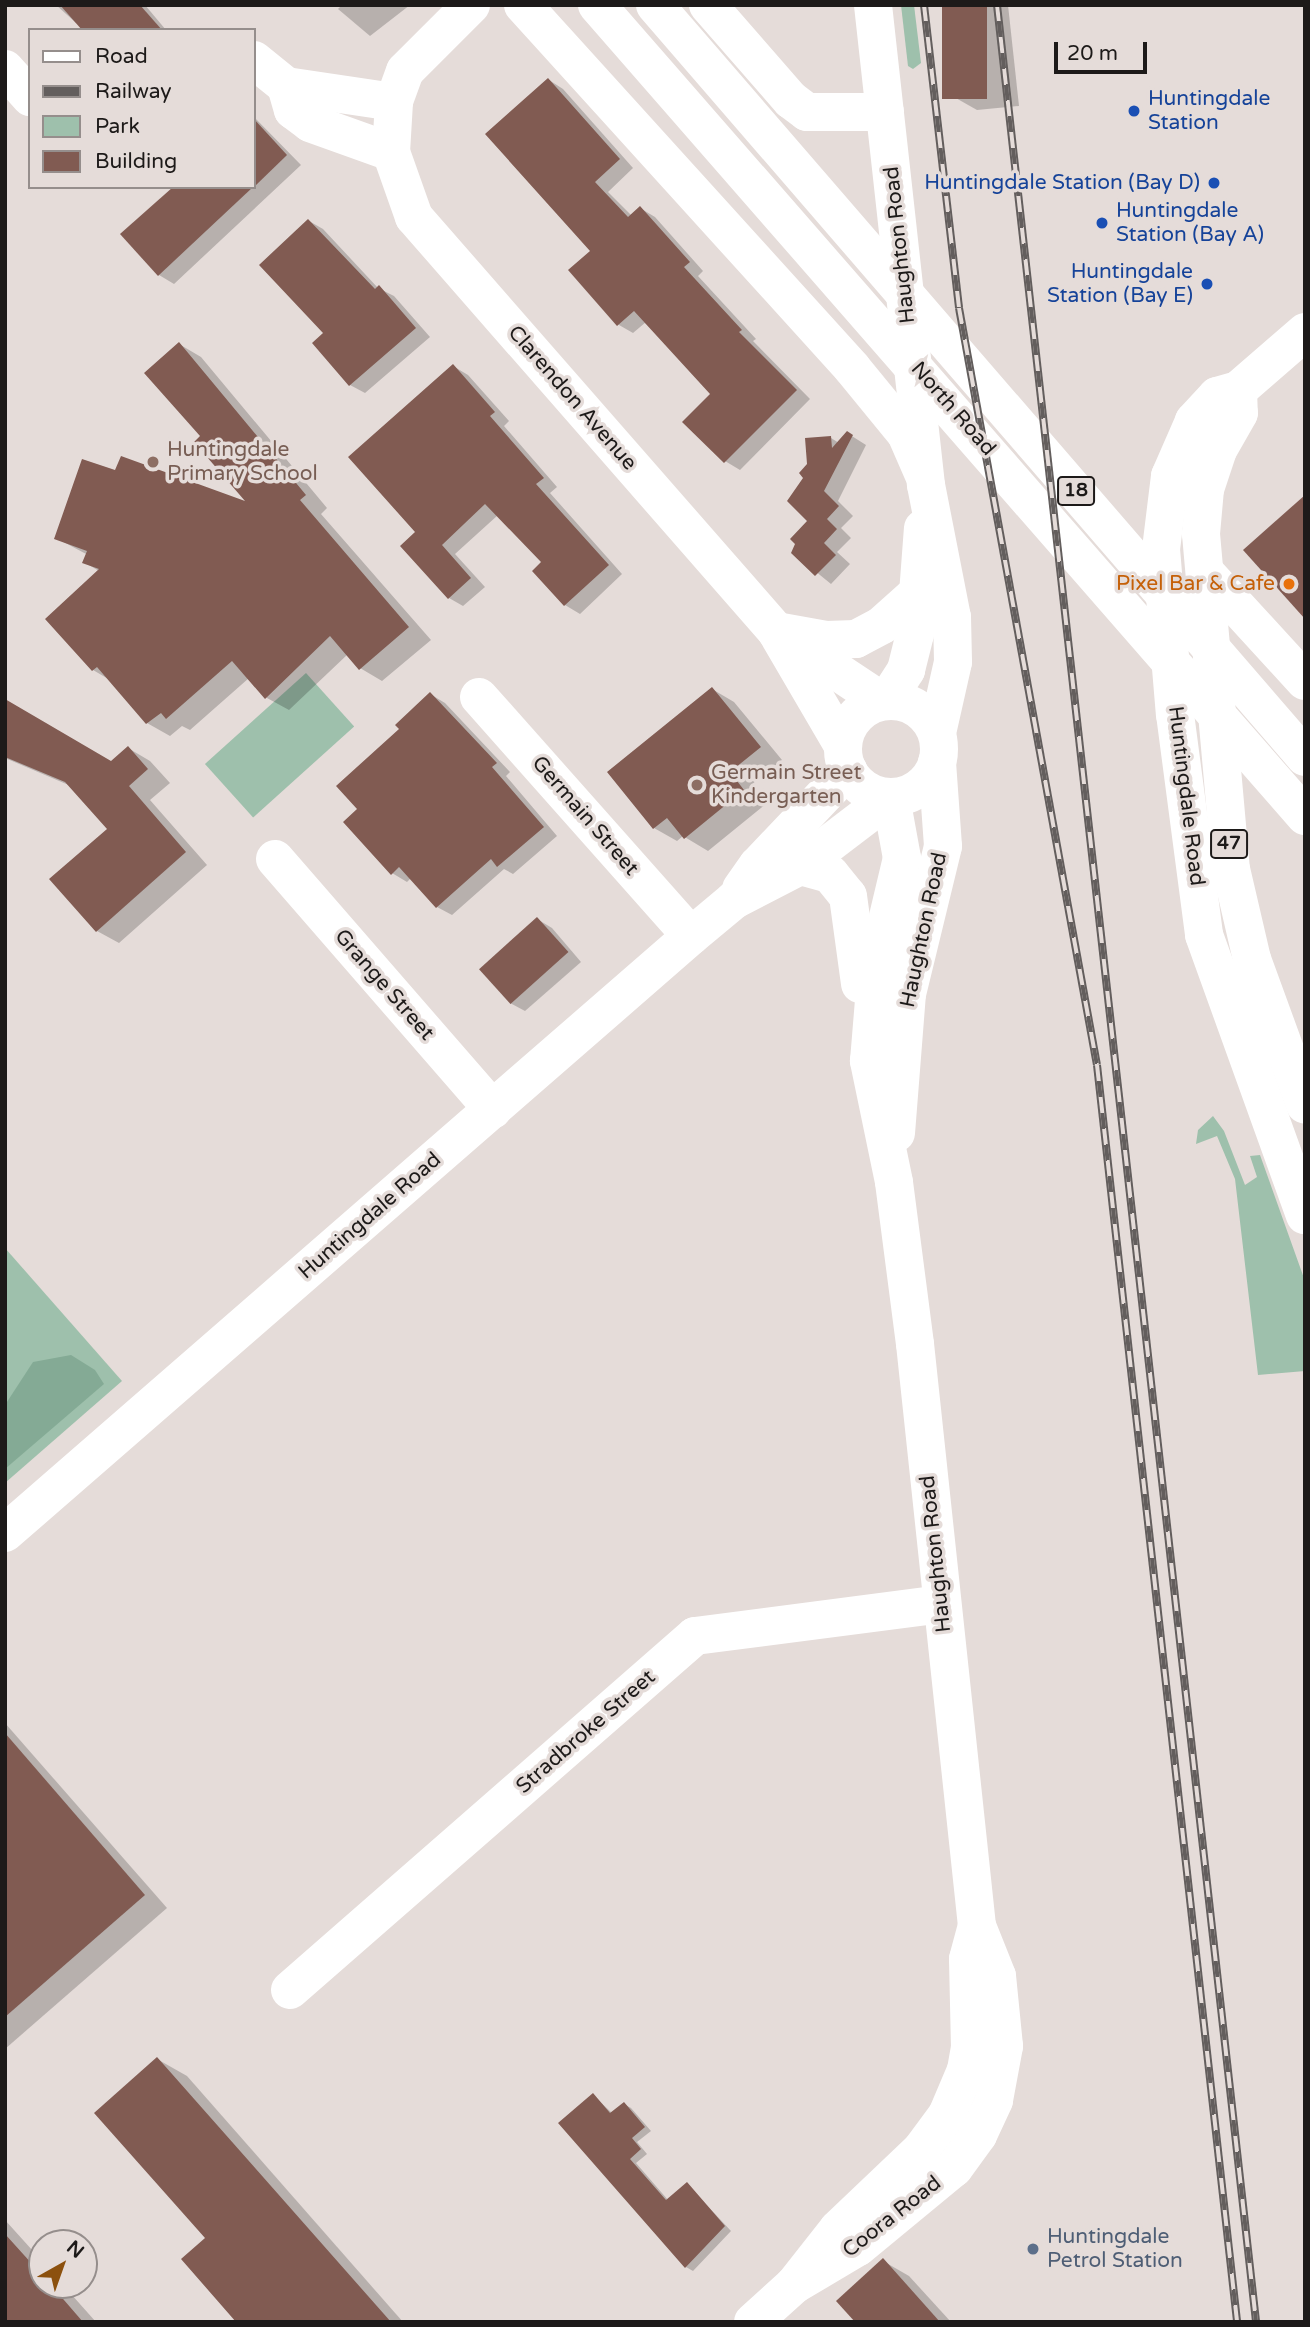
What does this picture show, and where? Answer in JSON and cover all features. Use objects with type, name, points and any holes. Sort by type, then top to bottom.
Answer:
[{"type":"main road","name":"Clarendon Avenue","points":[[471,5],[405,71],[394,102],[391,152],[414,217],[776,631],[845,757]]},
{"type":"main road","points":[[523,5],[899,424],[914,449],[926,485]]},
{"type":"main road","name":"North Road","points":[[597,5],[1305,816]]},
{"type":"main road","name":"North Road","points":[[655,5],[1303,755]]},
{"type":"main road","points":[[708,5],[790,100],[807,111],[885,113]]},
{"type":"main road","name":"Haughton Road","points":[[873,5],[926,485],[953,625],[953,662],[937,748],[943,846],[907,994],[894,1182]]},
{"type":"main road","points":[[256,62],[286,86],[394,102]]},
{"type":"main road","points":[[5,69],[28,95]]},
{"type":"main road","points":[[286,86],[293,110],[310,123],[391,152]]},
{"type":"main road","name":"Huntingdale Road","points":[[1305,332],[1238,390],[1217,396],[1204,409],[1176,458],[1162,563],[1175,715],[1204,935],[1305,1215]]},
{"type":"main road","name":"Huntingdale Road","points":[[1238,390],[1239,413],[1218,450],[1205,489],[1201,534],[1239,915],[1305,1105]]},
{"type":"main road","name":"Haughton Road","points":[[884,701],[906,670],[920,591],[926,485]]},
{"type":"main road","points":[[1205,572],[1305,681]]},
{"type":"main road","points":[[776,631],[826,640],[856,639],[883,625],[920,591]]},
{"type":"main road","name":"Clarendon Avenue","points":[[776,631],[884,701]]},
{"type":"main road","name":"Germain Street","points":[[479,696],[691,936]]},
{"type":"main road","points":[[884,701],[914,706],[937,748],[917,788],[890,798],[873,794],[845,757],[860,711],[884,701]]},
{"type":"main road","name":"Huntingdale Road","points":[[734,900],[758,865],[845,757]]},
{"type":"main road","name":"Haughton Road","points":[[890,798],[902,858],[878,955],[868,1045],[894,1182],[977,1926],[997,1976],[1004,2046],[994,2100],[978,2135]]},
{"type":"main road","name":"Huntingdale Road","points":[[5,1533],[734,900],[800,866],[890,798]]},
{"type":"main road","name":"Grange Street","points":[[275,859],[494,1110]]},
{"type":"main road","points":[[800,866],[830,874],[851,904],[868,1045]]},
{"type":"main road","name":"Stradbroke Street","points":[[290,1990],[695,1636],[941,1604]]},
{"type":"main road","name":"Haughton Road","points":[[947,2115],[966,2070],[970,2048],[968,1959],[977,1926]]},
{"type":"main road","name":"Coora Road","points":[[753,2322],[794,2285],[838,2229],[921,2150],[947,2115]]},
{"type":"main road","name":"Coora Road","points":[[794,2285],[858,2247],[912,2206],[954,2168],[978,2135]]},
{"type":"green space","points":[[901,5],[914,5],[921,63],[913,69],[908,66]]},
{"type":"green space","points":[[306,673],[354,727],[253,818],[205,764]]},
{"type":"green space","points":[[1213,1116],[1224,1131],[1245,1185],[1257,1177],[1250,1156],[1260,1155],[1305,1281],[1305,1371],[1258,1375],[1235,1179],[1217,1136],[1196,1144],[1198,1130]]},
{"type":"green space","points":[[5,1248],[122,1381],[5,1483]]},
{"type":"green space","points":[[71,1355],[95,1370],[104,1384],[5,1469],[5,1405],[33,1362]]},
{"type":"building","points":[[60,5],[140,5],[160,28],[80,28]]},
{"type":"building","points":[[942,5],[987,5],[987,99],[942,99]]},
{"type":"building","points":[[548,78],[620,159],[595,182],[628,217],[640,206],[690,262],[684,267],[742,330],[739,332],[797,390],[724,463],[682,422],[710,394],[634,311],[617,326],[568,270],[590,251],[485,134]]},
{"type":"building","points":[[256,121],[287,155],[256,185]]},
{"type":"building","points":[[171,189],[251,189],[158,276],[120,234]]},
{"type":"building","points":[[308,219],[375,289],[379,285],[416,328],[349,386],[312,343],[323,333],[259,265]]},
{"type":"building","points":[[179,342],[306,495],[300,500],[409,627],[359,670],[330,636],[265,699],[232,661],[166,719],[161,713],[146,724],[97,667],[92,671],[45,619],[99,569],[82,563],[87,551],[54,539],[82,459],[115,470],[121,456],[245,501],[194,442],[200,436],[144,373]]},
{"type":"building","points":[[453,364],[495,412],[490,416],[544,478],[536,484],[609,565],[564,606],[532,571],[541,562],[485,504],[442,545],[471,578],[448,599],[400,546],[415,532],[348,457]]},
{"type":"building","points":[[847,431],[853,435],[824,491],[839,506],[827,519],[837,529],[824,543],[836,555],[815,576],[791,553],[795,544],[790,539],[807,521],[787,501],[803,478],[799,473],[807,464],[805,438],[831,436],[832,448]]},
{"type":"building","name":"Pixel Bar & Cafe","points":[[1305,495],[1305,619],[1243,550]]},
{"type":"building","points":[[712,687],[761,747],[730,772],[744,790],[684,839],[667,818],[653,829],[607,772]]},
{"type":"building","points":[[430,692],[497,763],[492,767],[544,827],[497,867],[491,859],[436,908],[399,867],[391,875],[343,822],[357,809],[336,786],[399,729],[395,725]]},
{"type":"building","points":[[5,699],[111,761],[128,746],[148,769],[129,786],[186,852],[96,932],[49,879],[107,829],[65,782],[5,757]]},
{"type":"building","points":[[537,917],[568,952],[510,1004],[479,969]]},
{"type":"building","points":[[5,1733],[145,1895],[5,2017]]},
{"type":"building","points":[[157,2057],[391,2322],[236,2322],[181,2259],[205,2238],[94,2113]]},
{"type":"building","points":[[593,2093],[610,2113],[624,2102],[645,2127],[632,2138],[641,2149],[630,2159],[666,2200],[687,2182],[725,2226],[685,2268],[558,2123]]},
{"type":"building","points":[[5,2234],[28,2259],[28,2299],[63,2299],[83,2322],[5,2322]]},
{"type":"building","points":[[883,2258],[940,2322],[855,2322],[836,2301]]},
{"type":"railway","points":[[924,5],[959,308],[1097,1065],[1237,2322]]},
{"type":"railway","points":[[997,5],[1256,2322]]},
{"type":"place","name":"Huntingdale Station","points":[[1134,111]]},
{"type":"place","name":"Huntingdale Station (Bay D)","points":[[1214,183]]},
{"type":"place","name":"Huntingdale Station (Bay A)","points":[[1102,223]]},
{"type":"place","name":"Huntingdale Station (Bay E)","points":[[1207,284]]},
{"type":"place","name":"Huntingdale Primary School","points":[[153,462]]},
{"type":"place","name":"Pixel Bar & Cafe","points":[[1289,584]]},
{"type":"place","name":"Germain Street Kindergarten","points":[[697,785]]},
{"type":"place","name":"Huntingdale Petrol Station","points":[[1033,2249]]}]
